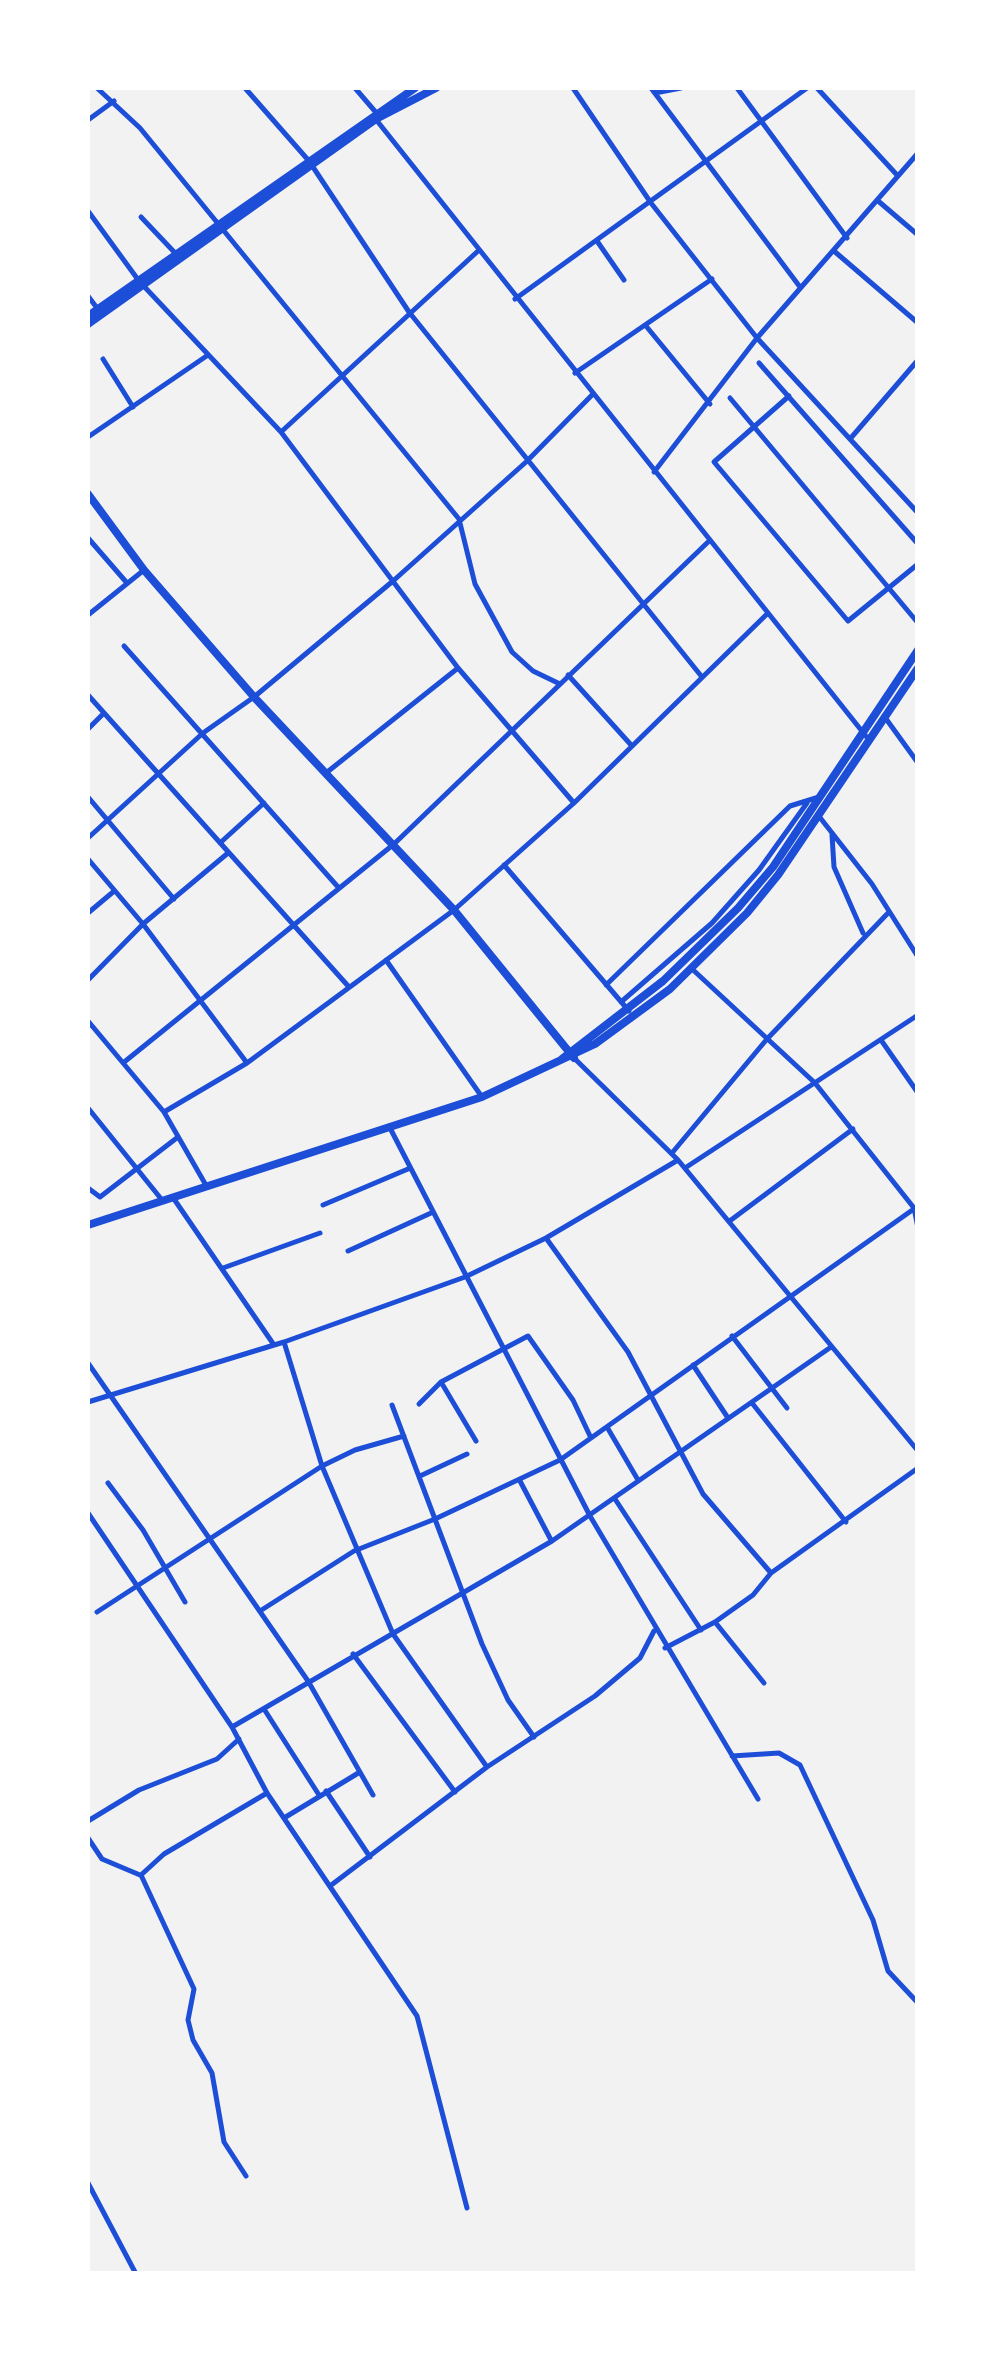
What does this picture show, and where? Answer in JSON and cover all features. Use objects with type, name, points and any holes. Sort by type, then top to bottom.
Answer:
[{"type":"main road","points":[[88,324],[415,88]]},
{"type":"main road","points":[[376,115],[436,88]]},
{"type":"main road","points":[[88,316],[100,312]]},
{"type":"main road","points":[[88,494],[144,570],[254,697],[454,910],[571,1054]]},
{"type":"main road","points":[[627,1009],[691,968],[747,914],[818,815],[918,650]]},
{"type":"main road","points":[[88,1225],[482,1097],[571,1054],[674,972],[738,908],[773,867],[820,797],[918,668]]},
{"type":"street","points":[[97,88],[114,101],[458,519],[475,584],[512,652],[533,671],[560,684]]},
{"type":"street","points":[[245,88],[311,164],[408,312],[702,677]]},
{"type":"street","points":[[355,88],[515,299],[866,736]]},
{"type":"street","points":[[573,88],[651,202],[757,338],[918,513]]},
{"type":"street","points":[[653,90],[681,88]]},
{"type":"street","points":[[737,88],[847,238]]},
{"type":"street","points":[[515,299],[807,88]]},
{"type":"street","points":[[817,88],[897,176]]},
{"type":"street","points":[[653,90],[800,287]]},
{"type":"street","points":[[88,120],[114,101]]},
{"type":"street","points":[[654,472],[757,338],[918,153]]},
{"type":"street","points":[[877,200],[918,236]]},
{"type":"street","points":[[88,212],[142,283],[280,432],[458,668],[574,803]]},
{"type":"street","points":[[141,217],[178,256]]},
{"type":"street","points":[[597,241],[624,280]]},
{"type":"street","points":[[280,432],[478,251]]},
{"type":"street","points":[[834,251],[918,323]]},
{"type":"street","points":[[575,374],[712,279]]},
{"type":"street","points":[[88,296],[100,312]]},
{"type":"street","points":[[646,326],[710,404]]},
{"type":"street","points":[[88,437],[208,355]]},
{"type":"street","points":[[103,359],[134,407]]},
{"type":"street","points":[[850,439],[918,360]]},
{"type":"street","points":[[759,363],[918,544]]},
{"type":"street","points":[[88,838],[203,733],[254,697],[392,581],[526,462],[592,395]]},
{"type":"street","points":[[789,396],[714,462],[850,621],[918,564]]},
{"type":"street","points":[[730,398],[918,622]]},
{"type":"street","points":[[88,538],[127,583]]},
{"type":"street","points":[[122,1063],[292,922],[394,844],[708,542]]},
{"type":"street","points":[[88,558],[98,550]]},
{"type":"street","points":[[88,615],[144,570]]},
{"type":"street","points":[[164,1112],[247,1063],[454,910],[574,803],[768,614]]},
{"type":"street","points":[[124,646],[338,887]]},
{"type":"street","points":[[326,772],[458,668]]},
{"type":"street","points":[[568,675],[632,746]]},
{"type":"street","points":[[88,695],[350,987]]},
{"type":"street","points":[[88,730],[104,713]]},
{"type":"street","points":[[884,716],[918,762]]},
{"type":"street","points":[[88,797],[174,899]]},
{"type":"street","points":[[606,985],[783,813],[820,797]]},
{"type":"street","points":[[504,865],[627,1009],[759,870],[808,800]]},
{"type":"street","points":[[220,844],[264,803]]},
{"type":"street","points":[[818,815],[918,956]]},
{"type":"street","points":[[832,832],[834,867],[864,934]]},
{"type":"street","points":[[88,980],[143,924],[228,853]]},
{"type":"street","points":[[88,859],[143,924],[247,1063]]},
{"type":"street","points":[[88,913],[113,892]]},
{"type":"street","points":[[672,1154],[767,1039],[889,912]]},
{"type":"street","points":[[386,960],[482,1097]]},
{"type":"street","points":[[691,968],[815,1083],[916,1207],[918,1228]]},
{"type":"street","points":[[684,1168],[918,1015]]},
{"type":"street","points":[[88,1021],[164,1112],[207,1187]]},
{"type":"street","points":[[881,1040],[918,1093]]},
{"type":"street","points":[[571,1054],[678,1160],[918,1450]]},
{"type":"street","points":[[88,1108],[162,1200]]},
{"type":"street","points":[[390,1126],[408,1169],[590,1516],[654,1631],[758,1799]]},
{"type":"street","points":[[730,1221],[853,1129]]},
{"type":"street","points":[[88,1188],[100,1197],[178,1136]]},
{"type":"street","points":[[88,1402],[284,1342],[464,1277],[546,1238],[678,1160]]},
{"type":"street","points":[[323,1205],[408,1169]]},
{"type":"street","points":[[173,1196],[274,1345]]},
{"type":"street","points":[[260,1611],[354,1550],[436,1520],[560,1460],[916,1207]]},
{"type":"street","points":[[348,1250],[431,1213]]},
{"type":"street","points":[[223,1268],[320,1233]]},
{"type":"street","points":[[546,1238],[652,1394],[702,1494],[771,1573]]},
{"type":"street","points":[[419,1404],[441,1382],[528,1336],[574,1400],[591,1438]]},
{"type":"street","points":[[732,1336],[787,1408]]},
{"type":"street","points":[[284,1342],[322,1466],[354,1550],[393,1634],[488,1767]]},
{"type":"street","points":[[232,1727],[552,1541],[831,1346]]},
{"type":"street","points":[[88,1363],[308,1681],[372,1796]]},
{"type":"street","points":[[693,1364],[728,1418]]},
{"type":"street","points":[[441,1382],[476,1442]]},
{"type":"street","points":[[752,1402],[846,1522]]},
{"type":"street","points":[[392,1405],[462,1596],[508,1700],[534,1737]]},
{"type":"street","points":[[607,1427],[638,1480]]},
{"type":"street","points":[[97,1612],[322,1466],[355,1450],[404,1436]]},
{"type":"street","points":[[420,1476],[466,1454]]},
{"type":"street","points":[[665,1648],[715,1622],[753,1595],[771,1573],[918,1468]]},
{"type":"street","points":[[520,1481],[552,1541]]},
{"type":"street","points":[[108,1483],[184,1602]]},
{"type":"street","points":[[615,1499],[701,1630]]},
{"type":"street","points":[[88,1513],[232,1727],[267,1793],[417,2016],[467,2208]]},
{"type":"street","points":[[715,1622],[764,1683]]},
{"type":"street","points":[[330,1886],[640,1658],[654,1631]]},
{"type":"street","points":[[352,1654],[456,1792]]},
{"type":"street","points":[[264,1709],[370,1857]]},
{"type":"street","points":[[88,1822],[138,1790],[216,1758],[239,1739]]},
{"type":"street","points":[[732,1756],[779,1753],[800,1765],[873,1920],[888,1971],[918,2004]]},
{"type":"street","points":[[284,1818],[360,1772]]},
{"type":"street","points":[[141,1875],[164,1854],[267,1793]]},
{"type":"street","points":[[88,1838],[102,1858],[141,1875],[194,1988],[188,2015],[193,2040],[212,2074],[224,2142],[246,2176]]},
{"type":"street","points":[[88,2183],[136,2274]]}]
